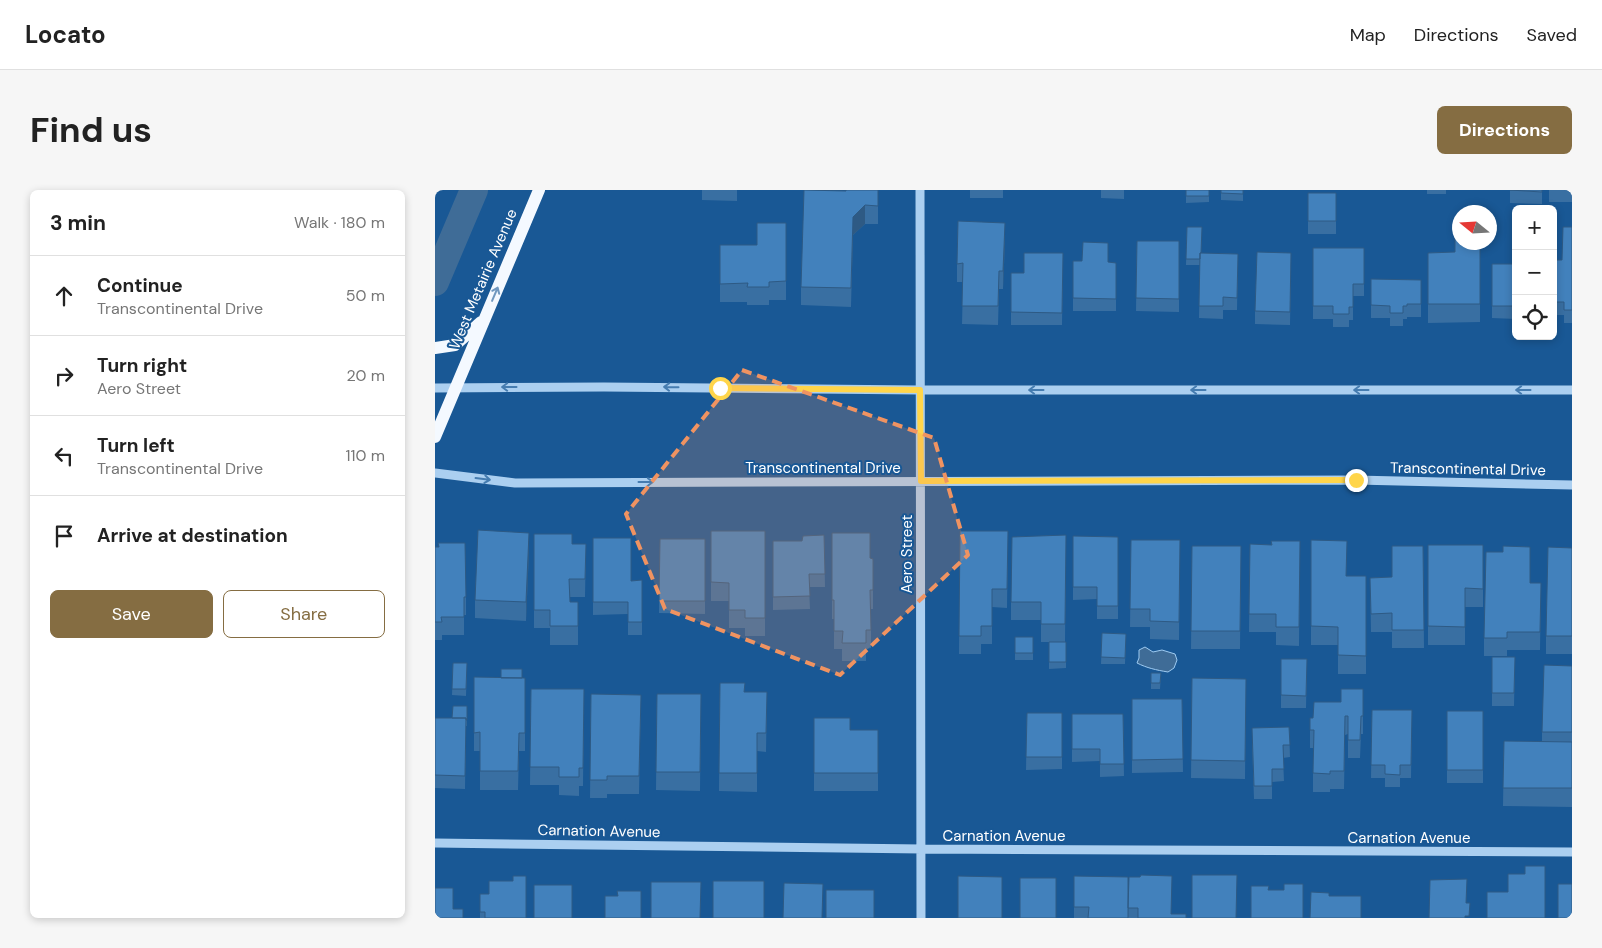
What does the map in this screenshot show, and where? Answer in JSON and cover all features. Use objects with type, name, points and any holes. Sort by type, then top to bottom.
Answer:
[{"type":"main road","name":"West Metairie Avenue","points":[[435,437],[539,190]]},
{"type":"main road","points":[[435,348],[455,346],[485,318]]},
{"type":"street","name":"Aero Street","points":[[920,190],[921,918]]},
{"type":"street","points":[[435,388],[603,386],[920,390],[1572,390]]},
{"type":"street","name":"Transcontinental Drive","points":[[435,473],[515,483],[1356,480],[1572,485]]},
{"type":"street","name":"Carnation Avenue","points":[[435,843],[922,849],[1572,852]]},
{"type":"highlighted area","points":[[742,370],[934,438],[968,555],[840,675],[665,609],[626,514]]},
{"type":"water","points":[[1145,647],[1153,652],[1162,650],[1175,654],[1177,660],[1174,668],[1168,672],[1152,669],[1137,663],[1139,650]]},
{"type":"building","points":[[804,190],[878,190],[878,206],[865,205],[853,217],[851,288],[801,287]]},
{"type":"building","points":[[1186,190],[1209,190],[1209,196],[1186,196]]},
{"type":"building","points":[[1221,190],[1243,190],[1243,194],[1221,193]]},
{"type":"building","points":[[1510,190],[1542,190],[1542,192]]},
{"type":"building","points":[[1308,193],[1336,193],[1336,221],[1308,221]]},
{"type":"building","points":[[958,221],[1005,223],[1003,271],[999,271],[998,306],[962,306],[963,263],[957,264]]},
{"type":"building","points":[[757,223],[786,223],[786,281],[769,282],[769,287],[747,287],[748,283],[720,284],[720,245],[757,245]]},
{"type":"building","points":[[1187,227],[1202,227],[1200,259],[1186,259]]},
{"type":"building","points":[[1563,227],[1572,227],[1572,310],[1564,310],[1564,302],[1557,302],[1557,260],[1562,260]]},
{"type":"building","points":[[1137,241],[1179,241],[1179,299],[1136,298]]},
{"type":"building","points":[[1083,242],[1108,243],[1108,262],[1116,263],[1116,299],[1073,298],[1073,261],[1082,261]]},
{"type":"building","points":[[1313,248],[1364,248],[1364,284],[1353,284],[1353,307],[1349,307],[1349,314],[1333,314],[1333,306],[1313,306]]},
{"type":"building","points":[[1455,250],[1480,250],[1480,304],[1428,304],[1428,253],[1455,252]]},
{"type":"building","points":[[1257,252],[1291,253],[1290,312],[1255,311]]},
{"type":"building","points":[[1024,253],[1063,253],[1062,313],[1011,312],[1011,273],[1024,273]]},
{"type":"building","points":[[1200,253],[1238,254],[1237,298],[1223,297],[1223,306],[1199,306]]},
{"type":"building","points":[[1492,264],[1512,264],[1512,306],[1492,306]]},
{"type":"building","points":[[1371,279],[1421,280],[1421,304],[1407,304],[1407,306],[1403,306],[1403,313],[1390,313],[1390,306],[1371,305]]},
{"type":"building","points":[[478,530],[529,533],[526,602],[475,600]]},
{"type":"building","points":[[711,531],[765,531],[765,618],[745,618],[745,610],[729,610],[729,583],[711,582]]},
{"type":"building","points":[[960,531],[1008,531],[1007,589],[992,589],[992,626],[981,626],[981,636],[959,636]]},
{"type":"building","points":[[832,533],[870,533],[870,558],[873,559],[873,590],[870,590],[871,630],[866,630],[866,643],[842,643],[843,631],[834,631]]},
{"type":"building","points":[[534,534],[572,534],[572,544],[586,544],[585,579],[569,579],[570,602],[578,602],[578,626],[550,626],[550,610],[534,610]]},
{"type":"building","points":[[824,535],[825,574],[809,574],[810,596],[773,597],[773,541],[802,541],[803,536]]},
{"type":"building","points":[[1066,535],[1065,624],[1041,624],[1041,602],[1011,602],[1012,537]]},
{"type":"building","points":[[1073,536],[1118,537],[1118,606],[1097,606],[1097,587],[1073,587]]},
{"type":"building","points":[[593,538],[631,538],[631,581],[642,580],[642,622],[628,622],[628,602],[593,602]]},
{"type":"building","points":[[660,539],[705,539],[705,601],[659,601]]},
{"type":"building","points":[[1131,540],[1180,540],[1179,622],[1150,621],[1150,609],[1130,609]]},
{"type":"building","points":[[1311,540],[1347,541],[1346,576],[1366,576],[1366,656],[1338,655],[1338,627],[1311,626]]},
{"type":"building","points":[[1271,541],[1300,541],[1299,627],[1276,627],[1276,614],[1249,614],[1250,544],[1272,545]]},
{"type":"building","points":[[438,543],[465,543],[466,597],[464,597],[464,617],[441,617],[442,622],[435,622],[435,547],[439,547]]},
{"type":"building","points":[[1428,545],[1483,545],[1483,589],[1465,588],[1465,627],[1428,626]]},
{"type":"building","points":[[1192,546],[1241,546],[1240,631],[1191,631]]},
{"type":"building","points":[[1392,546],[1423,546],[1424,630],[1392,630],[1392,613],[1371,614],[1370,578],[1392,577]]},
{"type":"building","points":[[1503,546],[1530,547],[1530,583],[1541,583],[1540,632],[1507,632],[1507,638],[1484,638],[1486,552],[1503,552]]},
{"type":"building","points":[[1548,547],[1572,548],[1572,636],[1546,636]]},
{"type":"building","points":[[1102,633],[1126,634],[1125,658],[1101,657]]},
{"type":"building","points":[[1015,637],[1033,637],[1033,653],[1015,653]]},
{"type":"building","points":[[1049,642],[1066,642],[1066,662],[1049,662]]},
{"type":"building","points":[[1492,657],[1515,657],[1514,693],[1492,693]]},
{"type":"building","points":[[1281,659],[1307,659],[1306,696],[1281,695]]},
{"type":"building","points":[[453,663],[467,663],[466,689],[452,689]]},
{"type":"building","points":[[1544,665],[1572,666],[1572,732],[1542,732]]},
{"type":"building","points":[[501,669],[522,669],[522,678],[501,678]]},
{"type":"building","points":[[1151,673],[1161,673],[1160,683],[1151,683]]},
{"type":"building","points":[[474,677],[525,678],[525,733],[519,733],[518,771],[480,771],[480,732],[474,733]]},
{"type":"building","points":[[1192,678],[1246,679],[1245,761],[1191,760]]},
{"type":"building","points":[[720,683],[745,683],[744,692],[767,692],[766,733],[757,733],[757,773],[719,773]]},
{"type":"building","points":[[531,689],[584,689],[583,768],[579,768],[579,777],[559,777],[559,767],[530,767]]},
{"type":"building","points":[[1341,689],[1363,689],[1363,716],[1361,716],[1360,740],[1348,740],[1348,716],[1345,716],[1344,771],[1330,771],[1330,774],[1313,773],[1314,730],[1310,730],[1310,718],[1313,718],[1314,702],[1341,702]]},
{"type":"building","points":[[591,694],[641,695],[639,776],[607,776],[607,780],[590,780]]},
{"type":"building","points":[[657,694],[701,694],[700,772],[656,772]]},
{"type":"building","points":[[1132,699],[1182,699],[1183,759],[1132,760]]},
{"type":"building","points":[[453,706],[467,706],[467,720],[466,718],[452,718]]},
{"type":"building","points":[[1372,710],[1412,710],[1411,765],[1400,765],[1400,775],[1385,774],[1385,765],[1371,765]]},
{"type":"building","points":[[1447,711],[1483,711],[1483,770],[1447,770]]},
{"type":"building","points":[[1027,713],[1062,713],[1062,757],[1026,757]]},
{"type":"building","points":[[1072,714],[1123,714],[1124,764],[1100,764],[1100,749],[1072,749]]},
{"type":"building","points":[[435,718],[466,718],[465,776],[435,775]]},
{"type":"building","points":[[814,718],[850,718],[850,730],[878,730],[878,773],[814,773]]},
{"type":"building","points":[[1289,727],[1290,745],[1283,745],[1284,769],[1272,769],[1272,786],[1254,786],[1252,728]]},
{"type":"building","points":[[1504,741],[1572,742],[1572,788],[1503,788]]},
{"type":"building","points":[[1525,866],[1545,866],[1545,918],[1487,918],[1487,892],[1508,892],[1508,874],[1525,874]]},
{"type":"building","points":[[1141,875],[1172,876],[1171,914],[1186,914],[1186,918],[1138,918],[1138,908],[1128,908],[1129,877],[1140,877]]},
{"type":"building","points":[[1192,875],[1237,875],[1236,918],[1192,918]]},
{"type":"building","points":[[513,876],[526,876],[526,918],[485,918],[485,912],[480,912],[480,894],[489,894],[489,881],[513,881]]},
{"type":"building","points":[[958,876],[1002,877],[1002,918],[958,918]]},
{"type":"building","points":[[1074,876],[1128,877],[1128,918],[1088,918],[1089,907],[1074,907]]},
{"type":"building","points":[[1020,878],[1056,878],[1056,918],[1020,918]]},
{"type":"building","points":[[1467,879],[1466,903],[1470,903],[1469,916],[1465,916],[1465,918],[1429,918],[1430,880]]},
{"type":"building","points":[[713,881],[764,881],[764,918],[713,918]]},
{"type":"building","points":[[651,882],[701,882],[700,918],[651,918]]},
{"type":"building","points":[[784,883],[823,884],[822,918],[783,918]]},
{"type":"building","points":[[1284,884],[1303,884],[1303,918],[1251,918],[1251,886],[1269,886],[1268,890],[1284,890]]},
{"type":"building","points":[[1558,884],[1572,884],[1572,918],[1558,918]]},
{"type":"building","points":[[534,885],[572,885],[572,918],[534,918]]},
{"type":"building","points":[[435,888],[453,888],[453,909],[463,909],[463,918],[435,918]]},
{"type":"building","points":[[826,890],[874,890],[874,918],[826,918]]},
{"type":"building","points":[[617,891],[641,891],[641,918],[605,918],[605,896],[618,896]]},
{"type":"building","points":[[1311,892],[1329,893],[1329,896],[1361,896],[1361,918],[1310,918]]},
{"type":"waterway","points":[[435,282],[474,190]]},
{"type":"route","points":[[720,388],[920,390],[921,481],[1356,480]]}]
